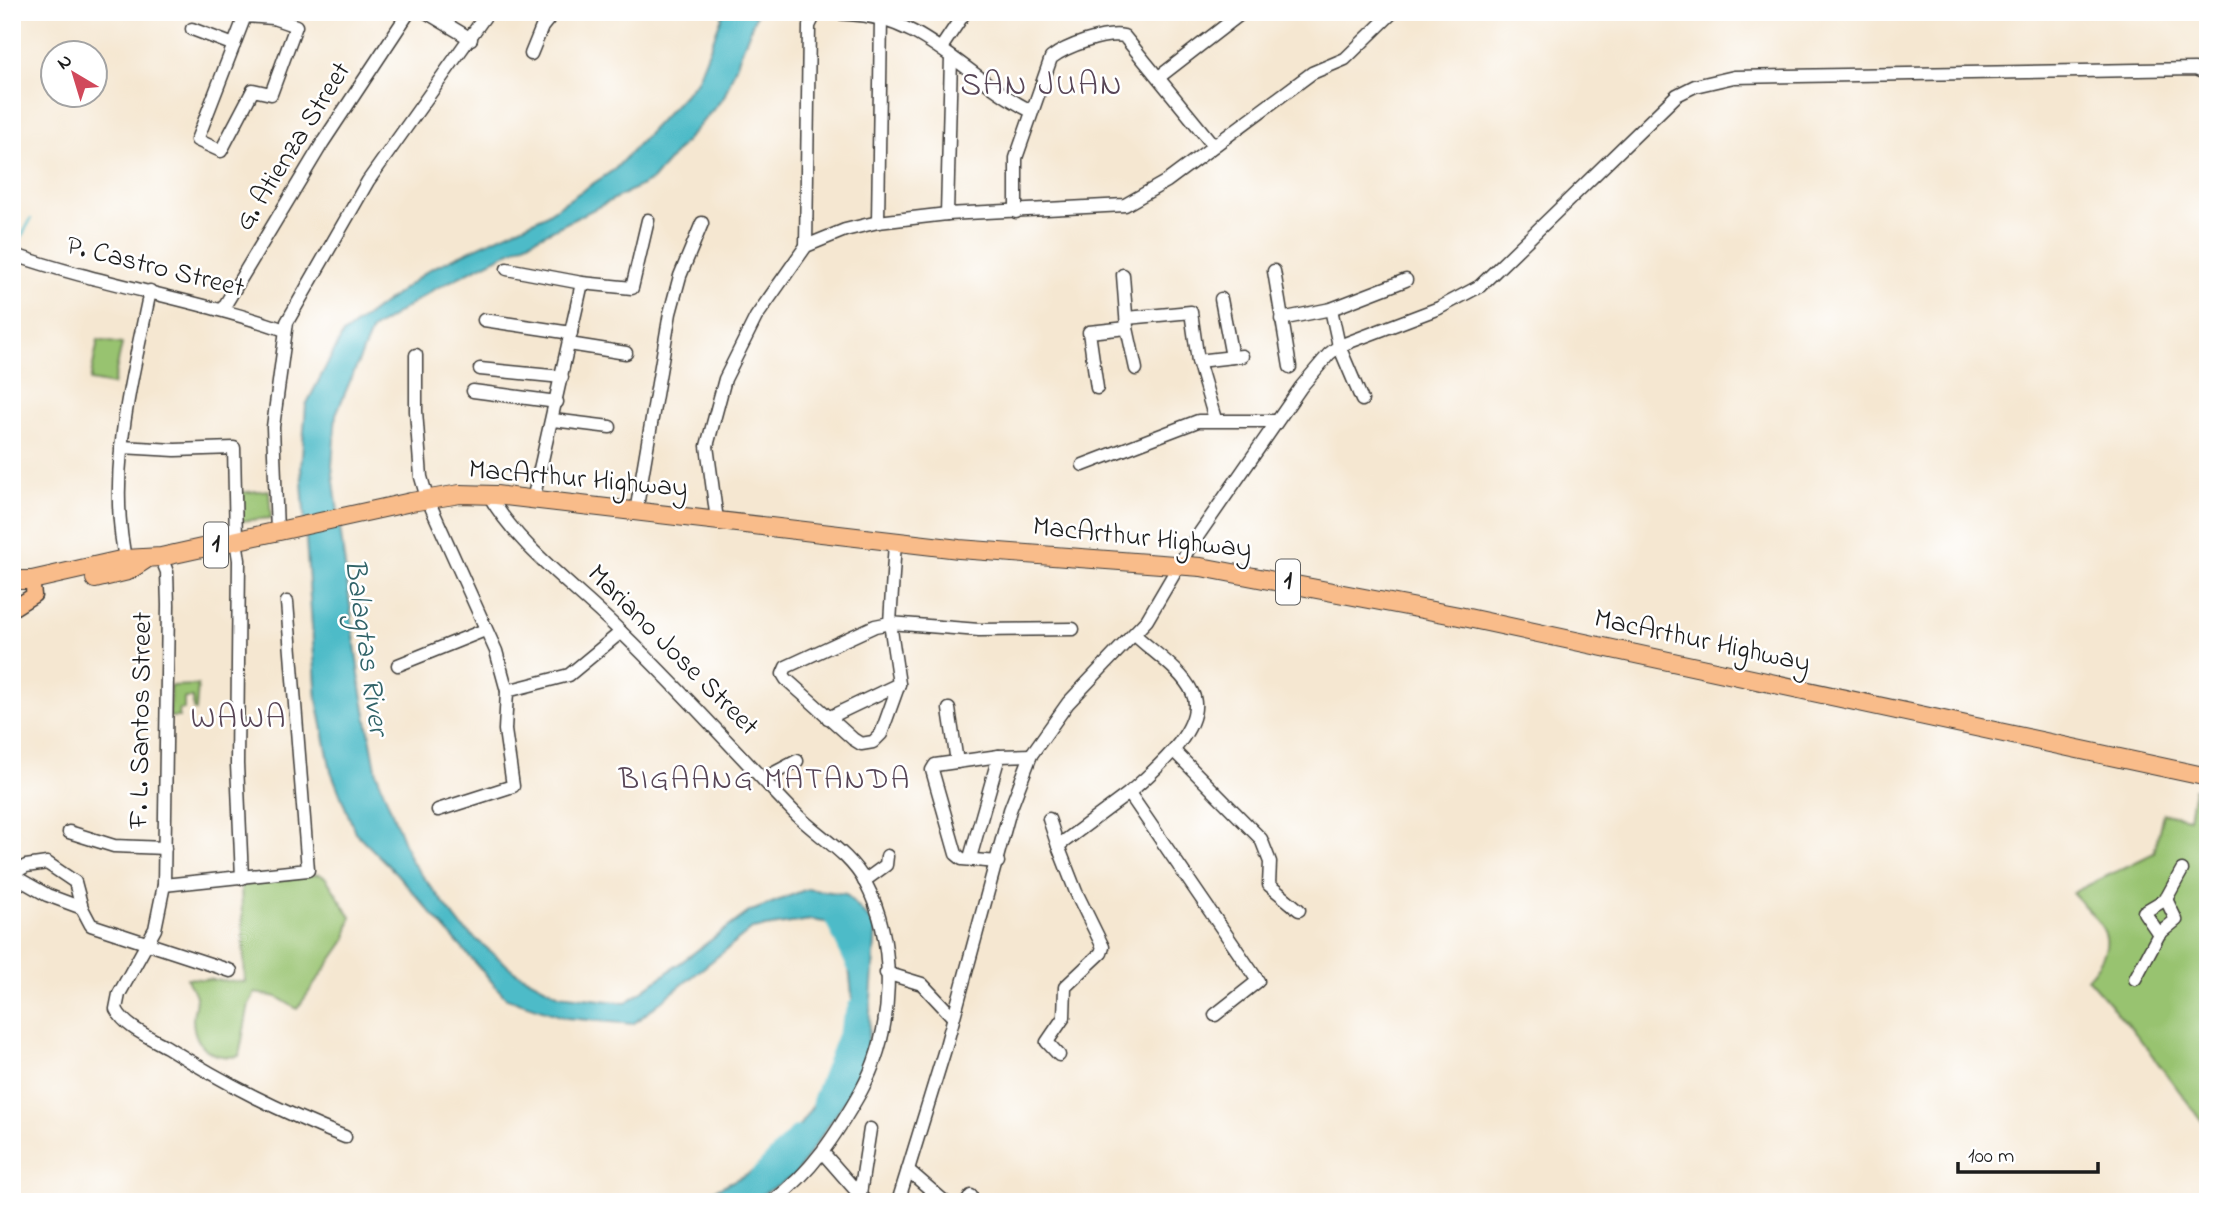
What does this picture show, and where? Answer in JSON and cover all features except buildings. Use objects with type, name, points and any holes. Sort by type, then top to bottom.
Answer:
[{"type":"highway","name":"MacArthur Highway","points":[[12,591],[427,498],[489,495],[895,542],[1180,564],[1233,571],[1459,616],[2208,777]]},
{"type":"highway","name":"MacArthur Highway","points":[[12,580],[34,586]]},
{"type":"main road","points":[[12,609],[34,586]]},
{"type":"street","name":"G. Atienza Street","points":[[222,310],[323,142],[409,12]]},
{"type":"street","points":[[426,12],[471,39]]},
{"type":"street","points":[[282,530],[273,427],[285,330],[368,181],[488,12]]},
{"type":"street","points":[[531,54],[542,27],[554,12]]},
{"type":"street","points":[[941,48],[965,12]]},
{"type":"street","points":[[1159,77],[1243,12]]},
{"type":"street","points":[[717,520],[707,446],[725,379],[756,317],[806,246],[845,230],[878,222],[947,214],[1125,205],[1167,181],[1312,73],[1345,59],[1393,12]]},
{"type":"street","points":[[806,246],[810,22],[821,13],[881,18],[913,30],[1008,99],[1031,111]]},
{"type":"street","points":[[274,15],[296,26],[271,94],[253,90],[221,151],[197,140],[234,45],[245,16],[274,15]]},
{"type":"street","points":[[878,222],[881,18]]},
{"type":"street","points":[[192,29],[234,45]]},
{"type":"street","points":[[1016,212],[1016,158],[1051,58],[1058,52],[1110,36],[1124,36],[1213,145]]},
{"type":"street","points":[[947,214],[951,57]]},
{"type":"street","points":[[898,1202],[998,862],[1010,810],[1031,755],[1068,703],[1155,608],[1180,564],[1277,421],[1314,371],[1339,346],[1439,307],[1480,286],[1676,95],[1695,86],[1734,77],[2195,69],[2208,74]]},
{"type":"street","points":[[507,269],[582,283],[632,288],[648,220]]},
{"type":"street","points":[[636,512],[670,313],[680,276],[702,223]]},
{"type":"street","name":"P. Castro Street","points":[[12,254],[52,268],[222,310],[285,330]]},
{"type":"street","points":[[1275,271],[1290,367]]},
{"type":"street","points":[[1123,275],[1127,323],[1136,369]]},
{"type":"street","points":[[1282,319],[1331,309],[1406,280]]},
{"type":"street","points":[[533,500],[582,283]]},
{"type":"street","points":[[126,565],[119,514],[121,447],[150,291]]},
{"type":"street","points":[[1198,361],[1237,356],[1221,299]]},
{"type":"street","points":[[1331,309],[1339,346],[1362,400]]},
{"type":"street","points":[[1097,388],[1089,332],[1191,312],[1198,361],[1215,419]]},
{"type":"street","points":[[484,320],[626,353]]},
{"type":"street","points":[[416,355],[416,411],[421,477],[427,498],[496,651],[507,691],[505,730],[513,786],[438,810]]},
{"type":"street","points":[[480,369],[562,377]]},
{"type":"street","points":[[472,391],[557,402]]},
{"type":"street","points":[[1083,465],[1183,425],[1215,419],[1277,421]]},
{"type":"street","points":[[553,420],[610,427]]},
{"type":"street","points":[[121,447],[176,450],[234,448],[236,541],[239,561],[237,764],[242,878]]},
{"type":"street","name":"Mariano Jose Street","points":[[489,495],[511,526],[621,632],[805,823],[845,856],[864,881],[882,929],[886,973],[884,1032],[878,1056],[824,1154],[772,1202]]},
{"type":"street","points":[[895,542],[890,623],[899,684],[885,725],[873,742],[861,744],[786,679],[783,671],[875,626],[890,623],[979,630],[1073,629]]},
{"type":"street","name":"F. L. Santos Street","points":[[153,558],[167,572],[169,605],[164,885],[155,929],[115,1003],[120,1016],[197,1066],[260,1102],[345,1136]]},
{"type":"street","points":[[164,885],[304,872],[310,866],[287,602]]},
{"type":"street","points":[[398,665],[485,630]]},
{"type":"street","points":[[507,691],[569,675],[621,632]]},
{"type":"street","points":[[1058,846],[1129,793],[1174,751],[1190,726],[1192,692],[1134,634]]},
{"type":"street","points":[[828,718],[899,684]]},
{"type":"street","points":[[949,709],[957,762]]},
{"type":"street","points":[[1174,751],[1261,839],[1269,862],[1269,885],[1299,910]]},
{"type":"street","points":[[998,862],[962,859],[956,855],[932,771],[935,765],[999,756],[1031,755]]},
{"type":"street","points":[[970,858],[999,756]]},
{"type":"street","points":[[763,779],[797,761]]},
{"type":"street","points":[[1129,793],[1258,981],[1215,1015]]},
{"type":"street","points":[[1049,819],[1076,892],[1103,947],[1101,953],[1065,987],[1064,1017],[1047,1042],[1059,1055]]},
{"type":"street","points":[[69,832],[114,846],[165,848]]},
{"type":"street","points":[[864,881],[886,865],[887,856]]},
{"type":"street","points":[[82,908],[47,895],[12,874],[26,866],[47,863],[75,882],[87,921],[96,928],[231,971]]},
{"type":"street","points":[[2159,934],[2144,912],[2166,899],[2182,870]]},
{"type":"street","points":[[2135,979],[2159,934],[2176,919],[2166,899]]},
{"type":"street","points":[[886,973],[922,984],[953,1017]]},
{"type":"street","points":[[863,1198],[870,1129]]},
{"type":"street","points":[[824,1154],[863,1198]]},
{"type":"street","points":[[908,1170],[945,1202]]},
{"type":"green space","points":[[98,340],[122,344],[113,385],[90,381]]},
{"type":"green space","points":[[269,490],[271,518],[241,521],[238,493]]},
{"type":"green space","points":[[198,685],[196,711],[193,709],[193,698],[184,698],[184,709],[179,710],[179,717],[170,717],[170,686]]},
{"type":"green space","points":[[2194,789],[2208,793],[2208,1129],[2136,1034],[2087,978],[2104,952],[2105,933],[2072,893],[2154,853],[2163,813],[2189,818]]},
{"type":"green space","points":[[319,874],[326,878],[351,917],[346,939],[297,1009],[277,997],[255,993],[249,1004],[239,1056],[221,1056],[207,1050],[197,1038],[194,1029],[196,997],[187,978],[245,982],[241,885]]},
{"type":"water","points":[[724,12],[757,12],[724,97],[652,180],[433,290],[372,330],[336,414],[332,466],[360,682],[377,774],[411,861],[463,928],[514,971],[559,995],[626,1003],[749,912],[807,889],[846,894],[876,927],[866,1070],[795,1175],[749,1202],[690,1202],[776,1160],[845,1058],[853,1004],[846,940],[831,923],[811,920],[752,929],[633,1024],[566,1018],[506,998],[396,873],[355,832],[331,771],[317,700],[301,467],[306,405],[343,334],[430,269],[544,216],[615,169],[697,81]]},
{"type":"waterway","points":[[20,239],[31,219]]},
{"type":"waterway","name":"Balagtas River","points":[[832,915],[856,966]]},
{"type":"waterway","name":"Balagtas River","points":[[821,1102],[857,1007]]},
{"type":"waterway","name":"Balagtas River","points":[[720,1202],[751,1185],[797,1135]]},
{"type":"district","name":"SAN JUAN","points":[[1042,86]]},
{"type":"district","name":"WAWA","points":[[239,719]]},
{"type":"district","name":"BIGAANG MATANDA","points":[[765,781]]}]
